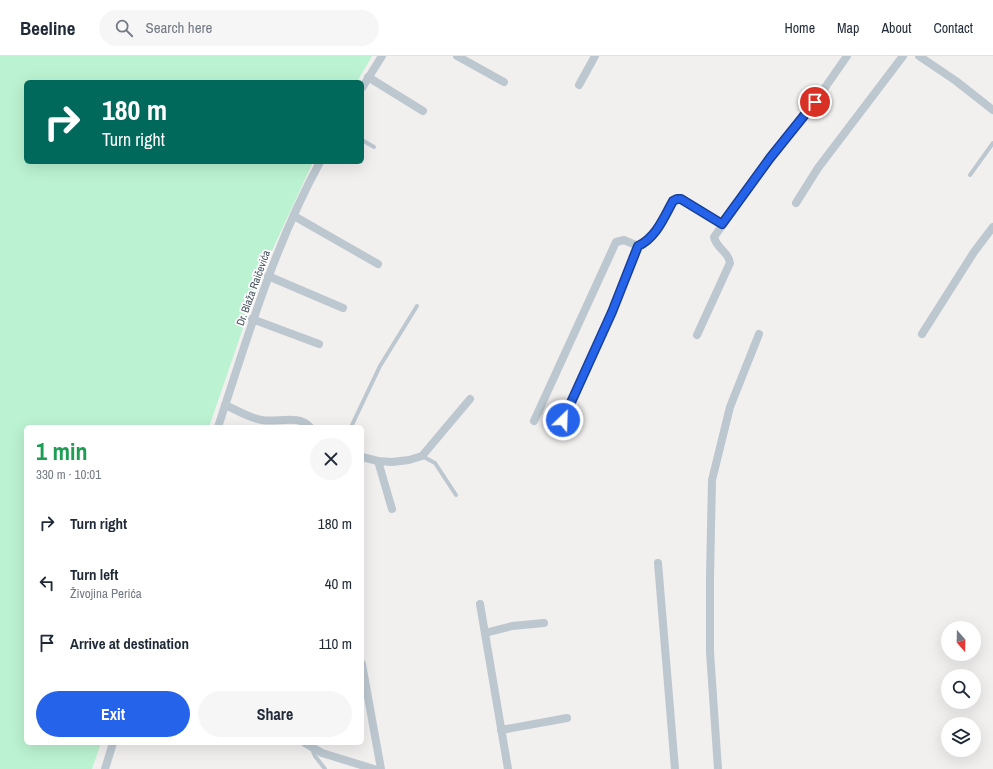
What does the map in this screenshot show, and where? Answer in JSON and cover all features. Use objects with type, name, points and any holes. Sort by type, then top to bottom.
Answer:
[{"type":"street","points":[[364,84],[382,56]]},
{"type":"street","points":[[458,56],[504,82]]},
{"type":"street","points":[[579,85],[595,56]]},
{"type":"street","points":[[697,335],[730,263],[728,255],[715,242],[714,237],[770,158],[815,102],[847,56]]},
{"type":"street","points":[[796,203],[818,168],[903,56]]},
{"type":"street","points":[[919,56],[956,81],[993,110]]},
{"type":"street","points":[[368,77],[423,111]]},
{"type":"street","name":"Dr. Blaža Raičevića","points":[[219,425],[252,319],[268,276],[302,198],[319,164]]},
{"type":"street","points":[[563,420],[612,312],[638,246],[645,243],[653,236],[673,201],[681,199],[720,227]]},
{"type":"street","points":[[294,216],[378,264]]},
{"type":"street","points":[[922,334],[974,252],[993,227]]},
{"type":"street","points":[[534,421],[616,242],[624,240],[638,246]]},
{"type":"street","points":[[268,276],[343,308]]},
{"type":"street","points":[[252,319],[319,344]]},
{"type":"street","points":[[718,769],[710,652],[712,480],[730,407],[759,334]]},
{"type":"street","points":[[364,458],[378,461],[400,461],[422,456],[470,399]]},
{"type":"street","points":[[225,405],[264,421],[285,424],[301,421],[307,425]]},
{"type":"street","points":[[378,461],[392,509]]},
{"type":"street","points":[[658,563],[675,769]]},
{"type":"street","points":[[480,604],[508,769]]},
{"type":"street","points":[[484,633],[512,626],[544,623]]},
{"type":"street","points":[[364,675],[381,769]]},
{"type":"street","points":[[501,730],[567,718]]},
{"type":"street","points":[[105,769],[113,745]]},
{"type":"street","points":[[308,745],[322,753],[374,769]]},
{"type":"lane","points":[[364,141],[374,147]]},
{"type":"lane","points":[[970,175],[993,143]]},
{"type":"lane","points":[[352,425],[380,366],[417,306]]},
{"type":"lane","points":[[422,456],[435,463],[456,495]]},
{"type":"lane","points":[[308,745],[325,769]]},
{"type":"green space","points":[[0,56],[372,56],[358,80],[24,80],[24,164],[312,164],[263,270],[210,425],[24,425],[24,745],[100,745],[92,769],[0,769]]},
{"type":"route","points":[[563,420],[612,312],[638,246],[650,240],[673,201],[681,199],[722,224],[770,158],[815,102]]}]
